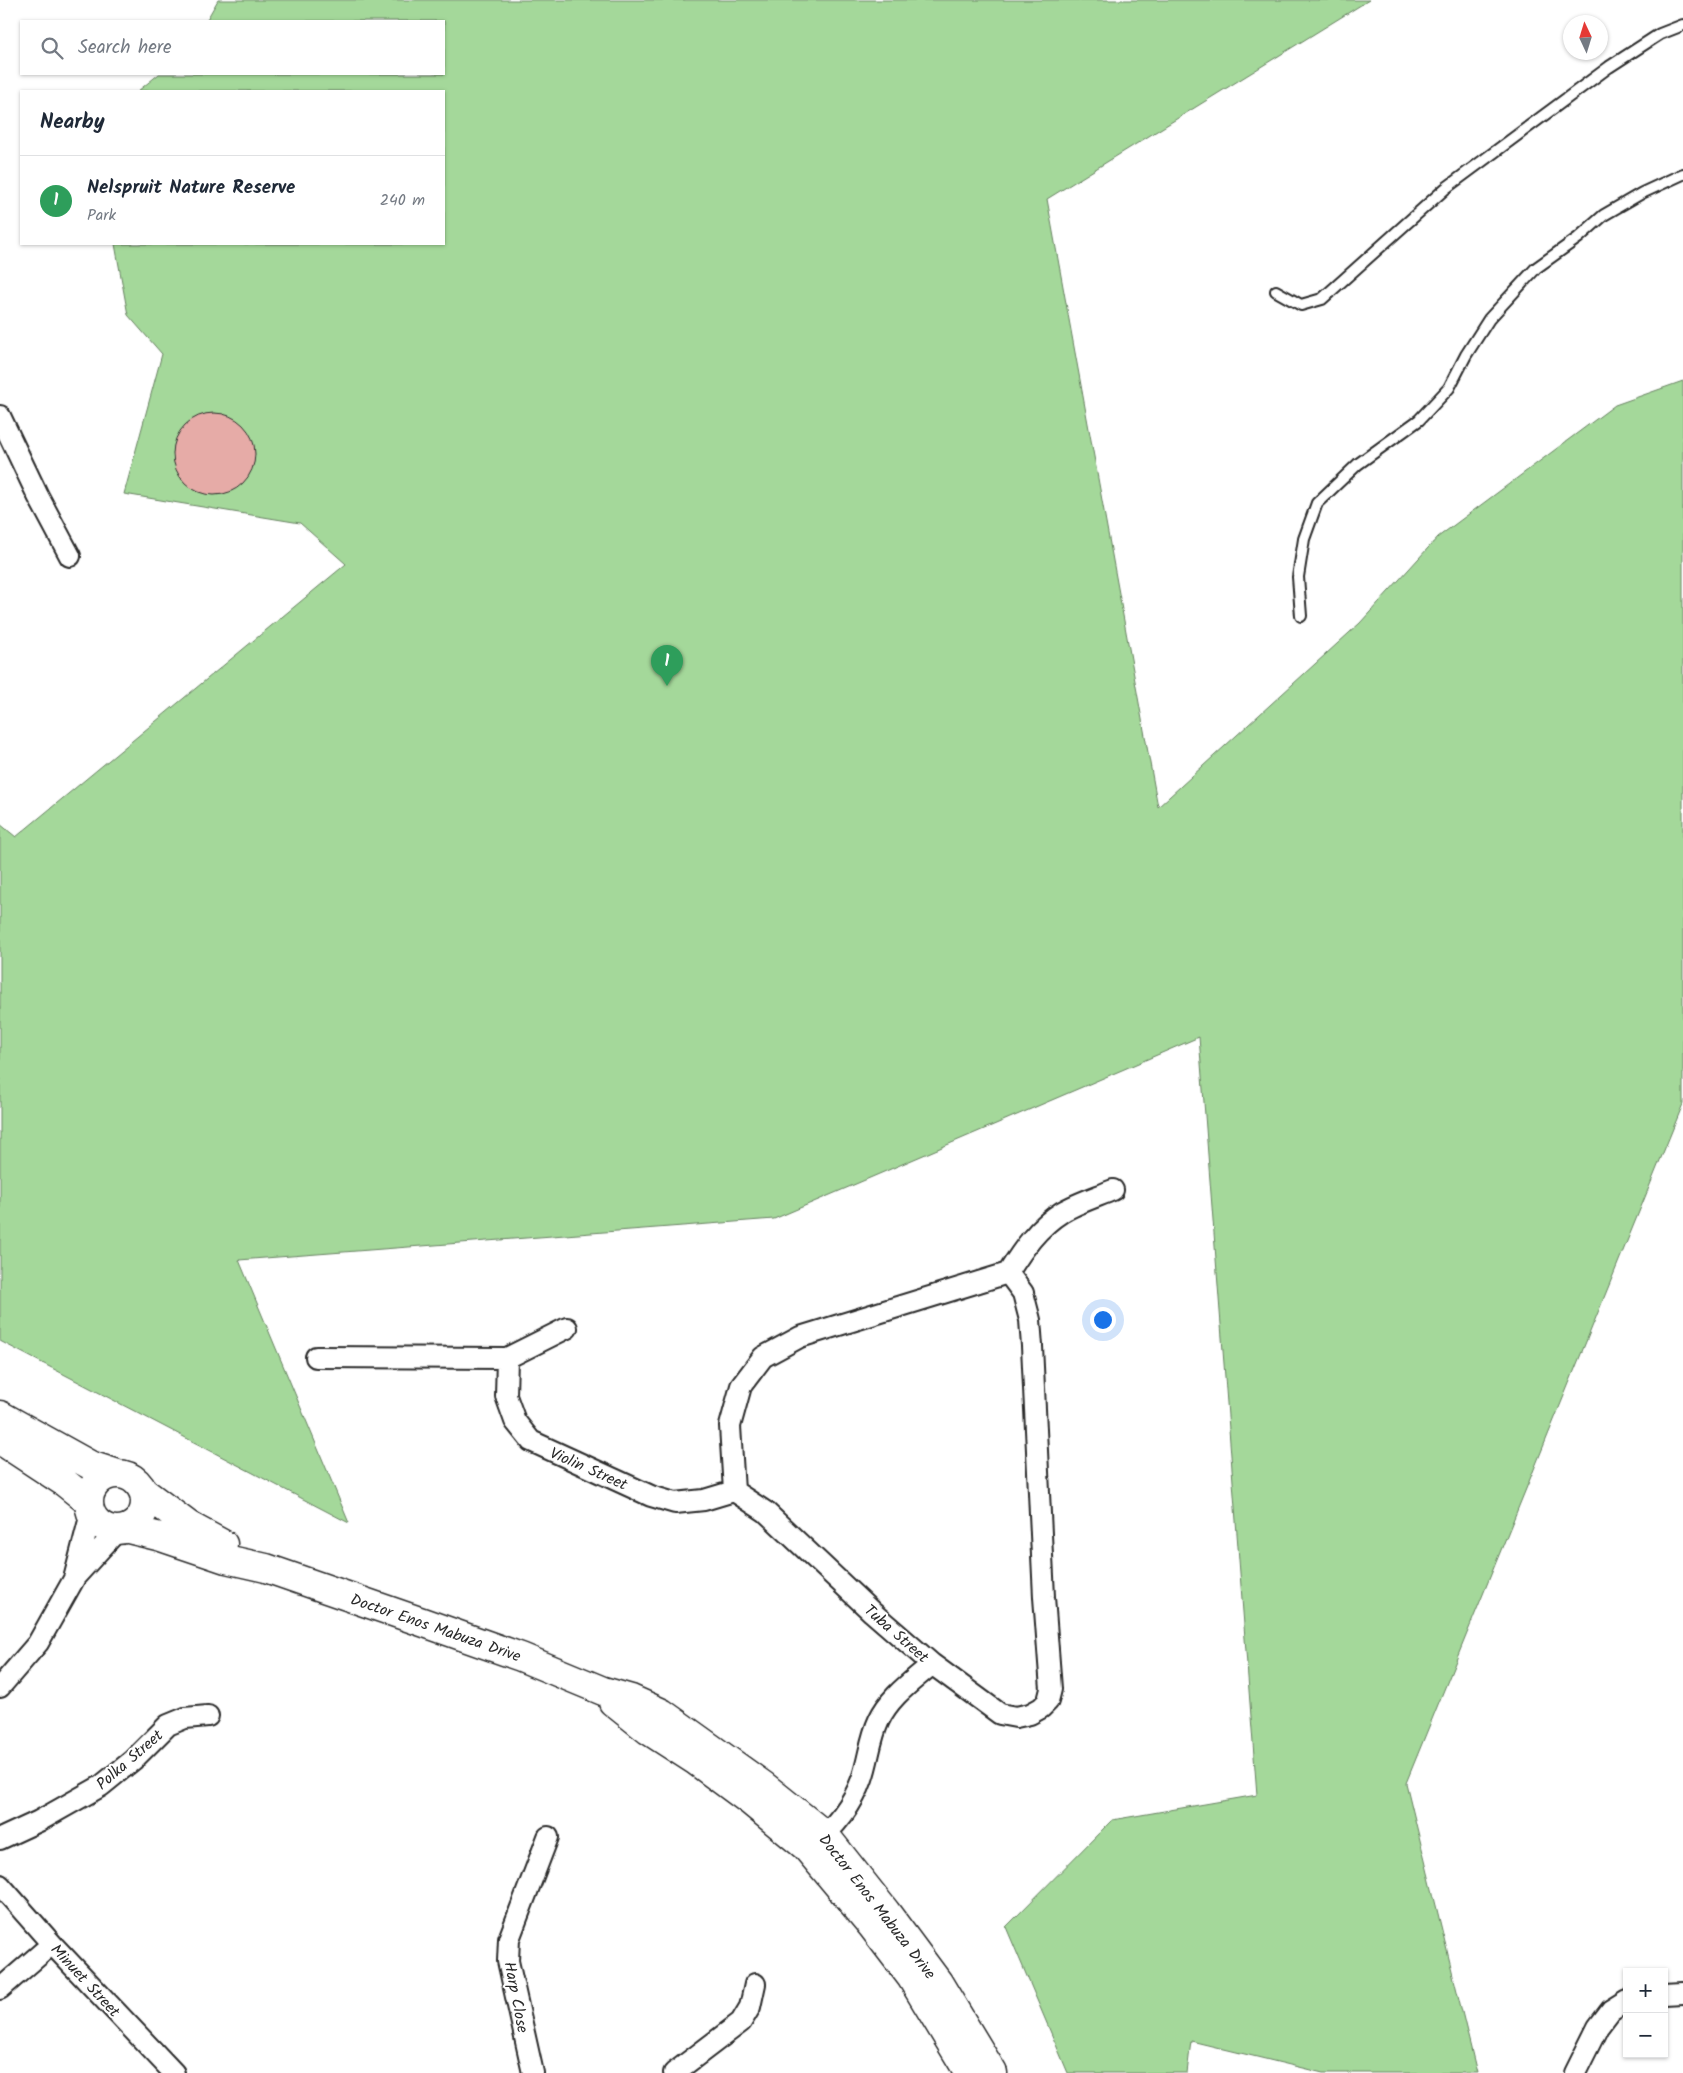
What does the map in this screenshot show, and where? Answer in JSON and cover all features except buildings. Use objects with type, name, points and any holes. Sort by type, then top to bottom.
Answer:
[{"type":"main road","points":[[0,1416],[90,1465],[134,1479],[144,1492],[146,1502],[144,1514],[137,1523],[123,1530],[101,1525],[90,1507],[64,1482],[0,1440]]},
{"type":"main road","points":[[90,1507],[91,1491],[98,1482],[107,1476],[118,1474]]},
{"type":"main road","name":"Doctor Enos Mabuza Drive","points":[[144,1492],[188,1525],[266,1568]]},
{"type":"main road","name":"Doctor Enos Mabuza Drive","points":[[123,1530],[161,1537],[226,1559],[266,1568],[521,1657],[604,1691],[621,1710],[648,1730],[696,1761],[750,1801],[816,1841],[886,1912],[938,1982],[993,2073]]},
{"type":"main road","name":"Doctor Enos Mabuza Drive","points":[[816,1841],[867,1919],[911,1977],[969,2073]]},
{"type":"street","points":[[0,416],[38,496],[70,556]]},
{"type":"street","points":[[734,1491],[730,1426],[741,1386],[763,1357],[800,1337],[1008,1273],[1025,1246],[1041,1227],[1063,1211],[1112,1190]]},
{"type":"street","name":"Tuba Street","points":[[734,1491],[766,1512],[872,1612],[932,1664],[1000,1714],[1016,1717],[1030,1714],[1041,1708],[1048,1701],[1051,1689],[1044,1597],[1032,1346],[1030,1320],[1023,1293],[1008,1273]]},
{"type":"street","points":[[316,1356],[508,1358],[567,1328]]},
{"type":"street","name":"Violin Street","points":[[508,1358],[506,1396],[515,1421],[530,1441],[651,1496],[675,1503],[704,1500],[734,1491]]},
{"type":"street","points":[[74,1579],[90,1507]]},
{"type":"street","points":[[0,1687],[38,1643],[74,1579],[123,1530]]},
{"type":"street","points":[[816,1841],[850,1803],[862,1779],[870,1741],[879,1718],[895,1696],[932,1664]]},
{"type":"street","name":"Polka Street","points":[[0,1839],[39,1821],[101,1786],[133,1760],[168,1725],[185,1718],[208,1716]]},
{"type":"street","name":"Harp Close","points":[[533,2073],[508,1961],[509,1939],[548,1837]]},
{"type":"street","name":"Minuet Street","points":[[0,1885],[52,1944],[174,2073]]},
{"type":"street","points":[[0,1989],[52,1944]]},
{"type":"street","points":[[674,2073],[741,2022],[750,2007],[755,1984]]},
{"type":"street","points":[[1668,1994],[1683,1993]]},
{"type":"street","points":[[1575,2073],[1598,2027],[1611,2010],[1623,2002]]},
{"type":"lane","points":[[1276,291],[1301,305],[1322,298],[1446,188],[1609,67],[1660,34],[1683,26]]},
{"type":"lane","points":[[1301,616],[1298,577],[1304,538],[1317,503],[1358,464],[1419,420],[1449,388],[1466,354],[1489,319],[1536,268],[1578,238],[1604,215],[1642,192],[1683,174]]},
{"type":"green space","points":[[218,0],[1369,0],[1047,199],[1158,807],[1360,623],[1438,537],[1615,405],[1683,381],[1683,1104],[1406,1783],[1477,2073],[1323,2073],[1191,2041],[1187,2073],[1068,2073],[1006,1927],[1112,1820],[1257,1795],[1199,1037],[774,1219],[239,1260],[349,1523],[0,1341],[0,824],[16,837],[346,564],[300,523],[124,494],[162,354],[128,315],[115,245],[445,245],[445,90],[139,90],[158,75],[445,75],[445,20],[207,20]]},
{"type":"place","name":"Nelspruit Nature Reserve","points":[[667,686]]}]
